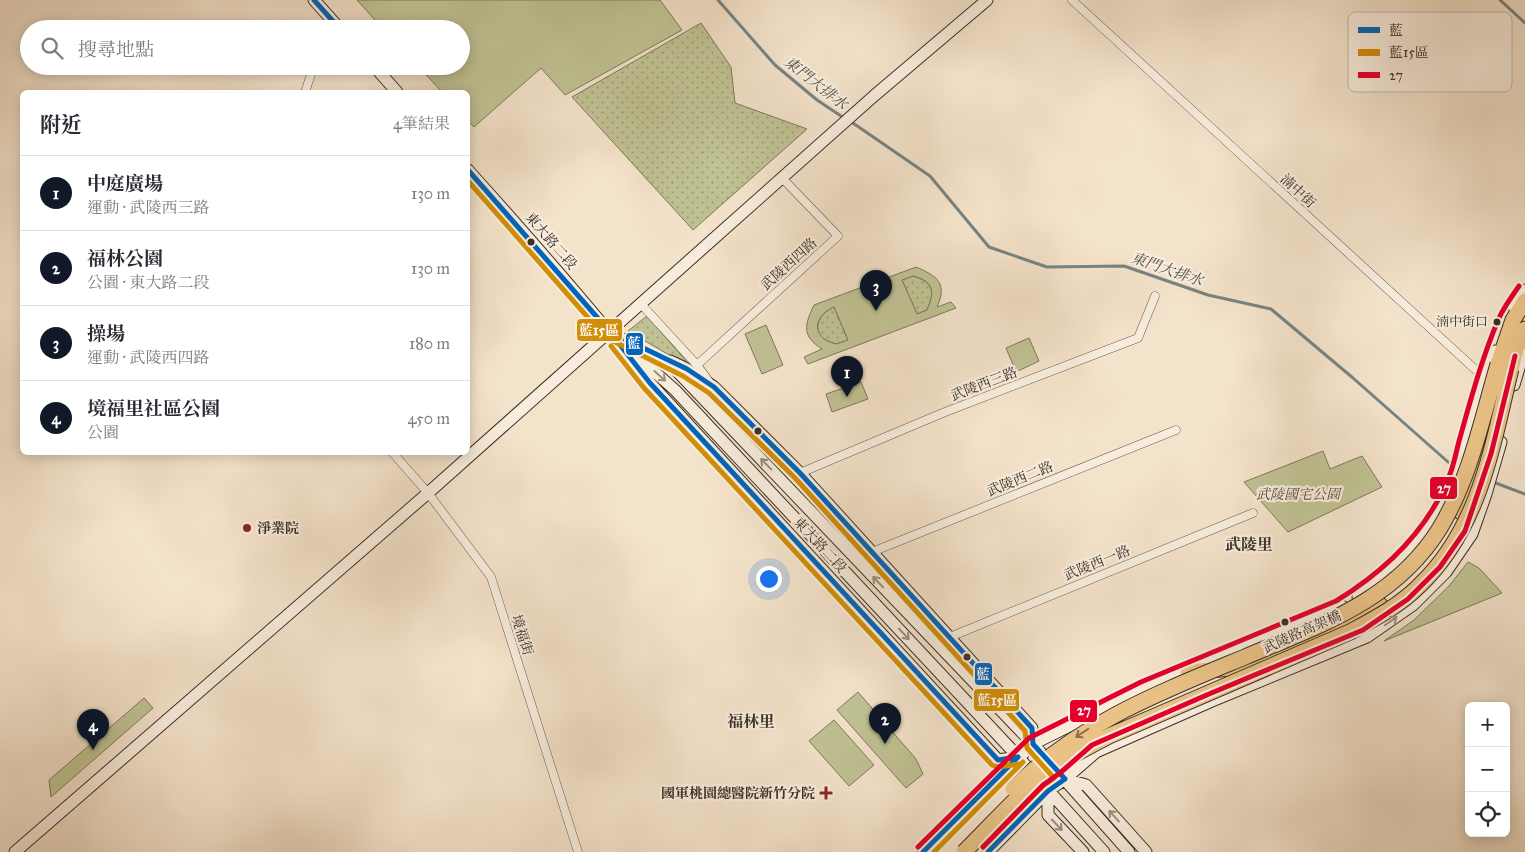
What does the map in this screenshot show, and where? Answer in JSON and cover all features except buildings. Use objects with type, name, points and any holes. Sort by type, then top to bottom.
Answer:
[{"type":"highway","name":"武陵路高架橋","points":[[964,852],[1032,784],[1078,752],[1110,736],[1350,632],[1399,603],[1418,587],[1435,570],[1452,547],[1465,525],[1482,482],[1513,320],[1525,301]]},
{"type":"highway","name":"武陵路高架橋","points":[[951,852],[1035,767],[1090,728],[1173,687],[1349,612],[1378,594],[1404,572],[1424,552],[1440,529],[1456,499],[1504,366],[1516,349],[1525,329]]},
{"type":"highway","points":[[1188,672],[1242,668],[1350,622],[1380,605],[1419,571],[1436,552],[1461,512],[1470,493],[1504,366]]},
{"type":"highway","points":[[1212,701],[1242,668]]},
{"type":"street","points":[[314,0],[332,20]]},
{"type":"street","points":[[15,852],[428,493],[863,105],[986,0]]},
{"type":"street","name":"湳中街","points":[[1072,0],[1485,380],[1499,388],[1512,392]]},
{"type":"street","points":[[306,90],[311,75]]},
{"type":"street","points":[[382,75],[395,90]]},
{"type":"street","name":"東大路二段","points":[[470,172],[610,332],[650,383],[998,760],[1018,757]]},
{"type":"street","name":"武陵西四路","points":[[697,365],[838,236],[782,178]]},
{"type":"street","points":[[923,852],[1032,744],[1144,689],[1326,614],[1354,599],[1376,584],[1403,560],[1421,539],[1455,482],[1485,380],[1506,320],[1525,290]]},
{"type":"street","name":"武陵西三路","points":[[800,473],[945,412],[1138,338],[1155,296]]},
{"type":"street","name":"東大路二段","points":[[641,304],[697,365],[714,387],[800,473],[1032,728],[1032,744]]},
{"type":"street","name":"東大路二段","points":[[610,332],[687,369],[714,387]]},
{"type":"street","name":"東大路二段","points":[[610,332],[674,368],[1066,779],[1129,852]]},
{"type":"street","name":"東大路二段","points":[[610,332],[675,390],[1018,757],[1104,852]]},
{"type":"street","points":[[988,852],[1048,791],[1066,779],[1096,752],[1212,701],[1367,637],[1413,605],[1432,588],[1458,556],[1472,529],[1486,494],[1498,456],[1512,392],[1525,348]]},
{"type":"street","points":[[1472,529],[1472,489],[1499,388]]},
{"type":"street","name":"武陵西二路","points":[[872,552],[1176,430]]},
{"type":"street","name":"境福街","points":[[395,455],[428,493],[491,577],[578,852]]},
{"type":"street","points":[[1441,507],[1472,529]]},
{"type":"street","name":"武陵西一路","points":[[950,637],[1253,513]]},
{"type":"street","name":"東大路二段","points":[[1066,779],[1086,785],[1146,852]]},
{"type":"street","points":[[1048,791],[1048,815],[1083,852]]},
{"type":"green space","points":[[357,0],[660,0],[682,30],[565,95],[541,68],[474,127],[470,123],[470,90],[440,90],[426,75],[470,75],[470,20],[375,20]]},
{"type":"green space","points":[[701,23],[731,67],[735,103],[807,129],[693,230],[572,97]]},
{"type":"green space","points":[[916,267],[939,281],[941,292],[937,307],[951,302],[956,308],[808,364],[804,357],[822,349],[811,340],[807,330],[808,319],[814,305]],"holes":[[[913,276],[929,284],[932,293],[927,310],[917,314],[902,280]],[[834,307],[848,340],[836,344],[824,339],[818,330],[821,316]]]},
{"type":"green space","points":[[913,276],[925,281],[931,288],[932,293],[927,310],[917,314],[902,280]]},
{"type":"green space","points":[[834,307],[848,340],[836,344],[824,339],[818,330],[819,320],[825,312]]},
{"type":"green space","points":[[647,316],[693,369],[628,331]]},
{"type":"green space","points":[[766,325],[783,365],[762,374],[745,334]]},
{"type":"green space","points":[[1029,338],[1039,361],[1016,372],[1006,348]]},
{"type":"green space","points":[[861,382],[868,399],[832,412],[826,394]]},
{"type":"green space","name":"武陵國宅公園","points":[[1323,451],[1330,469],[1362,456],[1382,487],[1288,532],[1244,482]]},
{"type":"green space","points":[[1468,562],[1479,568],[1502,593],[1384,641],[1414,620],[1449,586]]},
{"type":"green space","points":[[858,692],[916,759],[923,774],[906,788],[837,710]]},
{"type":"green space","points":[[144,698],[153,708],[51,797],[49,780]]},
{"type":"green space","points":[[834,720],[874,765],[849,786],[809,741]]},
{"type":"waterway","name":"東門大排水","points":[[718,0],[775,65],[817,100],[844,118]]},
{"type":"waterway","points":[[1500,0],[1525,23]]},
{"type":"waterway","name":"東門大排水","points":[[850,121],[930,176],[989,247],[1047,267],[1124,266],[1208,295],[1271,309],[1456,469]]},
{"type":"waterway","name":"東門大排水","points":[[1493,482],[1525,494]]},
{"type":"transit line","name":"藍","points":[[314,0],[332,20]]},
{"type":"transit line","name":"藍","points":[[470,172],[610,332],[687,369],[714,387],[800,473],[1032,728],[1033,744],[1065,779],[1048,791],[988,852]]},
{"type":"transit line","name":"藍15區","points":[[470,183],[605,337],[683,376],[709,393],[795,478],[1025,731],[1027,748],[1054,778],[1043,786],[983,847]]},
{"type":"transit line","name":"27","points":[[918,847],[1029,738],[1141,682],[1336,601],[1372,576],[1388,562],[1418,530],[1441,494],[1452,469],[1474,390],[1493,332],[1501,314],[1519,286]]},
{"type":"transit line","name":"藍","points":[[617,341],[650,383],[998,760],[1018,757]]},
{"type":"transit line","name":"藍15區","points":[[611,346],[644,388],[992,765],[998,767],[1019,764]]},
{"type":"transit line","name":"27","points":[[983,847],[1043,785],[1092,745],[1363,630],[1408,599],[1440,567],[1465,531],[1491,454],[1515,356]]},
{"type":"transit line","name":"藍","points":[[923,852],[1018,757]]},
{"type":"transit line","name":"藍15區","points":[[934,852],[1023,762]]},
{"type":"place","name":"操場","points":[[876,311]]},
{"type":"place","name":"湳中街口","points":[[1497,322]]},
{"type":"place","name":"中庭廣場","points":[[847,397]]},
{"type":"place","name":"淨業院","points":[[247,528]]},
{"type":"place","name":"福林公園","points":[[885,744]]},
{"type":"place","name":"境福里社區公園","points":[[93,750]]},
{"type":"place","name":"國軍桃園總醫院新竹分院","points":[[826,793]]},
{"type":"district","name":"武陵里","points":[[1249,544]]},
{"type":"district","name":"福林里","points":[[751,721]]}]
